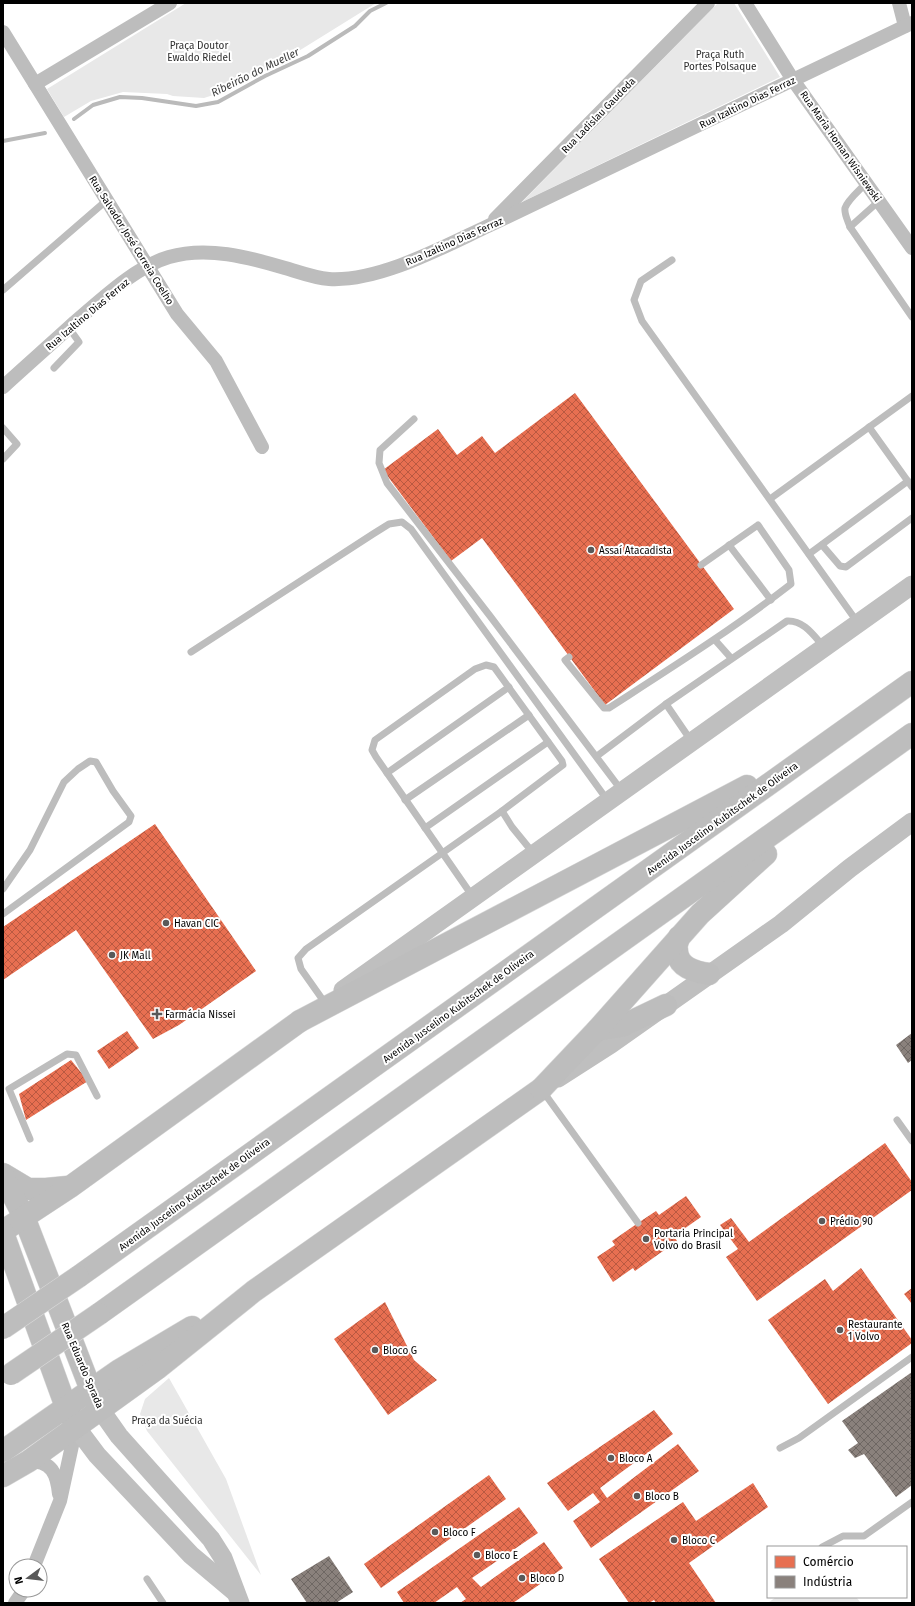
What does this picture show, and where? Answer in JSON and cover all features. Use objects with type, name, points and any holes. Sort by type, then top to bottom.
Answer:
[{"type":"main road","points":[[3,1232],[70,1186],[912,585]]},
{"type":"main road","name":"Avenida Juscelino Kubitschek de Oliveira","points":[[3,1328],[78,1277],[912,682]]},
{"type":"main road","points":[[7,1377],[99,1314],[912,734]]},
{"type":"main road","points":[[542,1089],[597,1030],[679,937],[720,895],[769,852],[912,742]]},
{"type":"main road","points":[[300,1021],[820,748]]},
{"type":"main road","points":[[3,1451],[66,1407],[95,1400],[158,1368],[254,1291],[542,1089],[611,1044],[781,924],[850,868],[912,822]]},
{"type":"main road","points":[[679,937],[676,950],[680,960],[687,968],[697,972],[709,974]]},
{"type":"main road","points":[[597,1030],[622,1026],[666,1005]]},
{"type":"main road","points":[[3,1175],[28,1189],[46,1189],[70,1186]]},
{"type":"main road","name":"Rua Eduardo Sprada","points":[[3,1175],[24,1217],[95,1400],[119,1436],[211,1539],[223,1558],[238,1598]]},
{"type":"main road","name":"Rua Eduardo Sprada","points":[[3,1232],[66,1407],[76,1427],[97,1455],[191,1555],[238,1598]]},
{"type":"main road","points":[[3,1476],[29,1461],[76,1427],[95,1400]]},
{"type":"street","points":[[35,84],[155,7],[170,3]]},
{"type":"street","name":"Rua Ladislau Gaudeda","points":[[488,226],[708,3]]},
{"type":"street","name":"Rua Maria Homan Wisniewski","points":[[745,3],[794,80],[912,248]]},
{"type":"street","points":[[899,3],[908,24]]},
{"type":"street","name":"Rua Izaltino Dias Ferraz","points":[[3,386],[101,299],[148,266],[168,257],[209,253],[249,258],[313,277],[339,280],[368,275],[385,270],[432,252],[488,226],[908,24]]},
{"type":"street","name":"Rua Salvador José Correia Coelho","points":[[3,32],[177,314],[216,361],[262,447]]},
{"type":"street","points":[[37,1558],[60,1501],[76,1427]]},
{"type":"street","points":[[29,1461],[44,1464],[51,1469],[57,1479],[60,1501]]},
{"type":"lane","points":[[866,183],[845,208],[846,216],[850,227],[912,317]]},
{"type":"lane","points":[[3,290],[107,200]]},
{"type":"lane","points":[[850,227],[879,201]]},
{"type":"lane","points":[[672,260],[641,281],[634,300],[642,321],[858,623]]},
{"type":"lane","points":[[54,368],[79,342],[69,328]]},
{"type":"lane","points":[[770,499],[912,396]]},
{"type":"lane","points":[[414,419],[380,450],[379,463],[387,483],[597,756],[615,796]]},
{"type":"lane","points":[[809,554],[910,484],[869,427]]},
{"type":"lane","points":[[3,428],[17,444],[3,459]]},
{"type":"lane","points":[[822,545],[840,566],[846,567],[912,518]]},
{"type":"lane","points":[[191,652],[378,530],[388,524],[402,522],[411,529],[615,796]]},
{"type":"lane","points":[[567,658],[604,708],[609,708],[715,640],[791,584],[789,570],[758,525],[701,564]]},
{"type":"lane","points":[[729,545],[770,600]]},
{"type":"lane","points":[[597,756],[666,704],[787,621],[796,620],[806,627],[824,647]]},
{"type":"lane","points":[[715,640],[731,658]]},
{"type":"lane","points":[[325,1003],[301,969],[298,958],[306,949],[443,853],[502,811],[563,765],[562,761],[494,667],[486,664],[475,669],[375,740],[372,750],[376,758],[443,853],[473,897]]},
{"type":"lane","points":[[387,773],[509,687]]},
{"type":"lane","points":[[666,704],[692,742]]},
{"type":"lane","points":[[405,800],[529,715]]},
{"type":"lane","points":[[425,828],[548,742]]},
{"type":"lane","points":[[3,890],[30,850],[64,782],[78,769],[90,761],[96,762],[131,816],[131,820],[3,914]]},
{"type":"lane","points":[[502,811],[512,827],[534,854]]},
{"type":"lane","points":[[30,1140],[9,1089],[67,1054],[76,1055],[97,1096]]},
{"type":"lane","points":[[542,1089],[638,1223]]},
{"type":"lane","points":[[897,1120],[912,1141]]},
{"type":"lane","points":[[780,1448],[799,1438],[912,1357]]},
{"type":"lane","points":[[824,1546],[843,1536],[864,1536],[912,1502]]},
{"type":"lane","points":[[147,1579],[164,1603]]},
{"type":"green space","name":"Praça Doutor Ewaldo Riedel","points":[[186,3],[376,3],[281,62],[232,89],[204,98],[173,96],[167,94],[123,92],[91,101],[64,117],[47,89]]},
{"type":"green space","name":"Praça Ruth Portes Polsaque","points":[[718,3],[734,3],[780,77],[522,202]]},
{"type":"green space","name":"Praça da Suécia","points":[[169,1378],[226,1479],[261,1575],[147,1431],[140,1414],[145,1399]]},
{"type":"green space","points":[[775,1598],[857,1598],[861,1603],[768,1603]]},
{"type":"building: Comércio","name":"Assaí Atacadista","points":[[575,393],[734,609],[605,705],[482,538],[451,561],[383,470],[438,429],[457,455],[482,436],[495,453]]},
{"type":"building: Comércio","name":"Havan CIC","points":[[155,824],[256,971],[179,1025],[153,1039],[76,930],[3,980],[3,927]]},
{"type":"building: Comércio","points":[[127,1031],[139,1048],[109,1069],[97,1051]]},
{"type":"building: Comércio","points":[[71,1060],[88,1081],[26,1120],[19,1094]]},
{"type":"building: Comércio","name":"Prédio 90","points":[[885,1143],[912,1182],[912,1190],[757,1301],[726,1257],[738,1249],[720,1225],[731,1218],[749,1242]]},
{"type":"building: Comércio","name":"Portaria Principal Volvo do Brasil","points":[[686,1196],[701,1217],[674,1236],[677,1241],[635,1271],[633,1268],[613,1282],[597,1257],[615,1245],[612,1241],[638,1223],[656,1211],[659,1215]]},
{"type":"building: Comércio","name":"Restaurante 1 Volvo","points":[[861,1268],[912,1340],[912,1343],[828,1404],[768,1320],[825,1279],[833,1291]]},
{"type":"building: Comércio","points":[[912,1288],[912,1304],[904,1294]]},
{"type":"building: Comércio","name":"Bloco G","points":[[385,1302],[414,1360],[437,1380],[388,1415],[334,1339]]},
{"type":"building: Comércio","points":[[654,1410],[673,1434],[600,1488],[607,1498],[678,1444],[699,1471],[591,1548],[573,1521],[600,1502],[593,1493],[568,1511],[547,1483]]},
{"type":"building: Comércio","name":"Bloco F","points":[[489,1475],[506,1499],[381,1588],[364,1564]]},
{"type":"building: Comércio","name":"Bloco C","points":[[753,1483],[768,1507],[689,1563],[716,1603],[656,1603],[654,1600],[649,1603],[629,1603],[599,1559],[683,1502],[696,1521]]},
{"type":"building: Comércio","name":"Bloco E","points":[[519,1507],[538,1533],[472,1578],[481,1587],[544,1542],[563,1568],[513,1603],[460,1603],[466,1599],[457,1587],[434,1603],[404,1603],[397,1592]]},
{"type":"building: Indústria","points":[[912,1033],[912,1060],[908,1063],[896,1045]]},
{"type":"building: Indústria","points":[[912,1372],[912,1485],[896,1497],[864,1454],[855,1458],[848,1450],[858,1443],[842,1421]]},
{"type":"building: Indústria","points":[[329,1556],[353,1592],[336,1603],[307,1603],[291,1579]]},
{"type":"waterway","name":"Ribeirão do Mueller","points":[[74,119],[93,105],[120,97],[142,98],[196,106],[218,102],[265,76],[308,56],[355,26],[370,11],[386,3]]},
{"type":"waterway","name":"Ribeirão do Mueller","points":[[3,141],[45,133]]},
{"type":"place","name":"Assaí Atacadista","points":[[591,550]]},
{"type":"place","name":"Havan CIC","points":[[166,923]]},
{"type":"place","name":"JK Mall","points":[[112,955]]},
{"type":"place","name":"Farmácia Nissei","points":[[157,1014]]},
{"type":"place","name":"Prédio 90","points":[[822,1221]]},
{"type":"place","name":"Portaria Principal Volvo do Brasil","points":[[646,1239]]},
{"type":"place","name":"Restaurante 1 Volvo","points":[[840,1330]]},
{"type":"place","name":"Bloco G","points":[[375,1350]]},
{"type":"place","name":"Bloco A","points":[[611,1458]]},
{"type":"place","name":"Bloco B","points":[[637,1496]]},
{"type":"place","name":"Bloco F","points":[[435,1532]]},
{"type":"place","name":"Bloco C","points":[[674,1540]]},
{"type":"place","name":"Bloco E","points":[[477,1555]]},
{"type":"place","name":"Bloco D","points":[[522,1578]]}]
